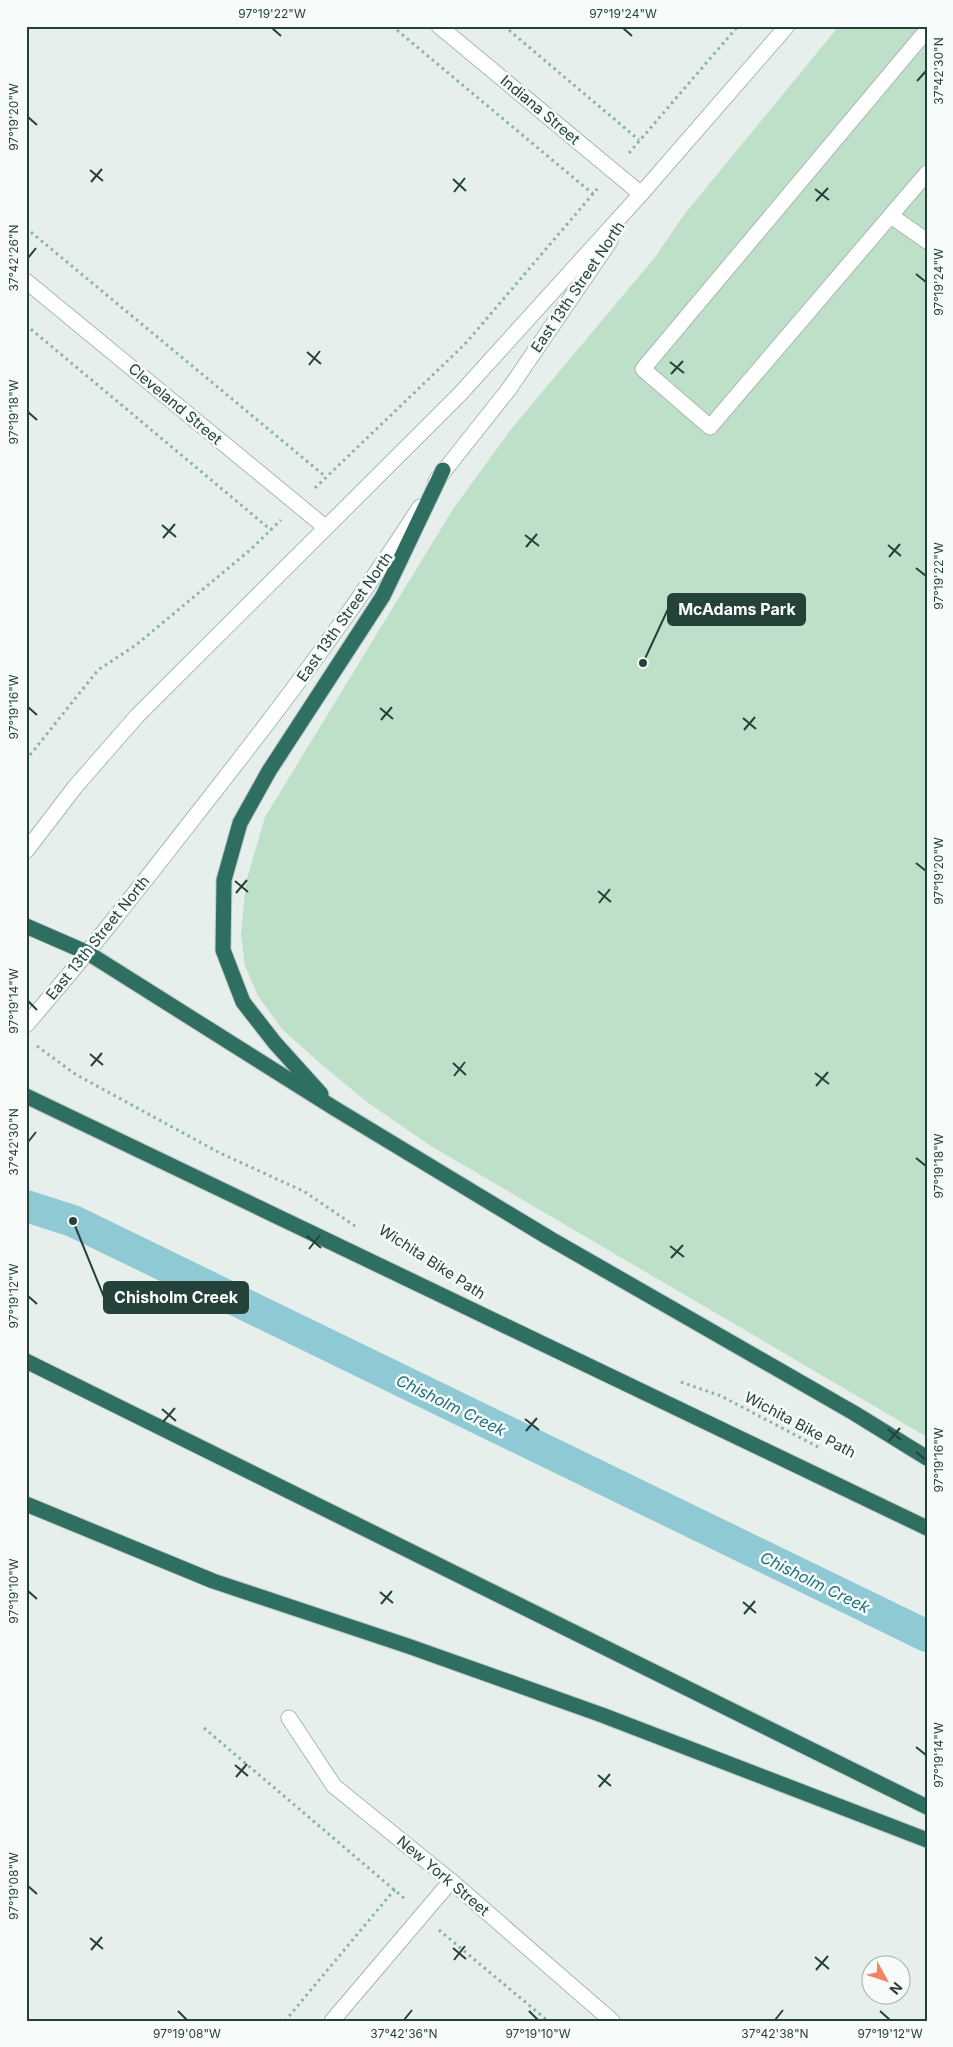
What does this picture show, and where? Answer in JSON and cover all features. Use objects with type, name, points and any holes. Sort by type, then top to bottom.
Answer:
[{"type":"highway","points":[[334,1108],[275,1043],[243,1002],[223,950],[224,880],[240,823],[269,771],[383,596],[443,470]]},
{"type":"highway","points":[[26,926],[88,953],[334,1108],[549,1238],[854,1413],[927,1458]]},
{"type":"highway","points":[[26,1096],[927,1528]]},
{"type":"highway","points":[[26,1361],[927,1807]]},
{"type":"highway","points":[[26,1504],[213,1581],[408,1646],[602,1715],[927,1840]]},
{"type":"main road","name":"Indiana Street","points":[[439,26],[642,194]]},
{"type":"main road","name":"East 13th Street North","points":[[26,851],[76,787],[137,716],[460,394],[642,194],[787,26]]},
{"type":"main road","points":[[927,30],[642,370],[710,427],[927,174]]},
{"type":"main road","name":"East 13th Street North","points":[[26,1025],[88,953],[290,696],[374,579],[443,470],[509,389],[642,194]]},
{"type":"main road","points":[[891,216],[927,241]]},
{"type":"main road","name":"Cleveland Street","points":[[26,281],[325,527]]},
{"type":"main road","name":"New York Street","points":[[289,1718],[334,1786],[451,1881],[612,2021]]},
{"type":"main road","points":[[332,2021],[451,1881]]},
{"type":"path","points":[[392,26],[593,194]]},
{"type":"path","points":[[504,26],[639,140]]},
{"type":"path","points":[[26,760],[98,670],[136,645],[271,530],[465,344],[738,26]]},
{"type":"path","points":[[26,228],[326,477]]},
{"type":"path","points":[[26,325],[271,530]]},
{"type":"path","name":"Wichita Bike Path","points":[[33,1043],[76,1074],[218,1152],[306,1192],[362,1230]]},
{"type":"path","name":"Wichita Bike Path","points":[[675,1380],[721,1396],[827,1452]]},
{"type":"path","points":[[204,1728],[395,1889],[456,1946],[548,2021]]},
{"type":"path","points":[[285,2021],[395,1889]]},
{"type":"green space","points":[[839,26],[927,26],[927,1437],[431,1146],[367,1102],[282,1029],[258,996],[245,966],[241,934],[246,882],[265,817],[453,509],[512,428],[656,256],[683,216]]},
{"type":"waterway","name":"Chisholm Creek","points":[[26,1206],[73,1221],[927,1636]]},
{"type":"place","name":"McAdams Park","points":[[643,663]]},
{"type":"place","name":"Chisholm Creek","points":[[73,1221]]}]
